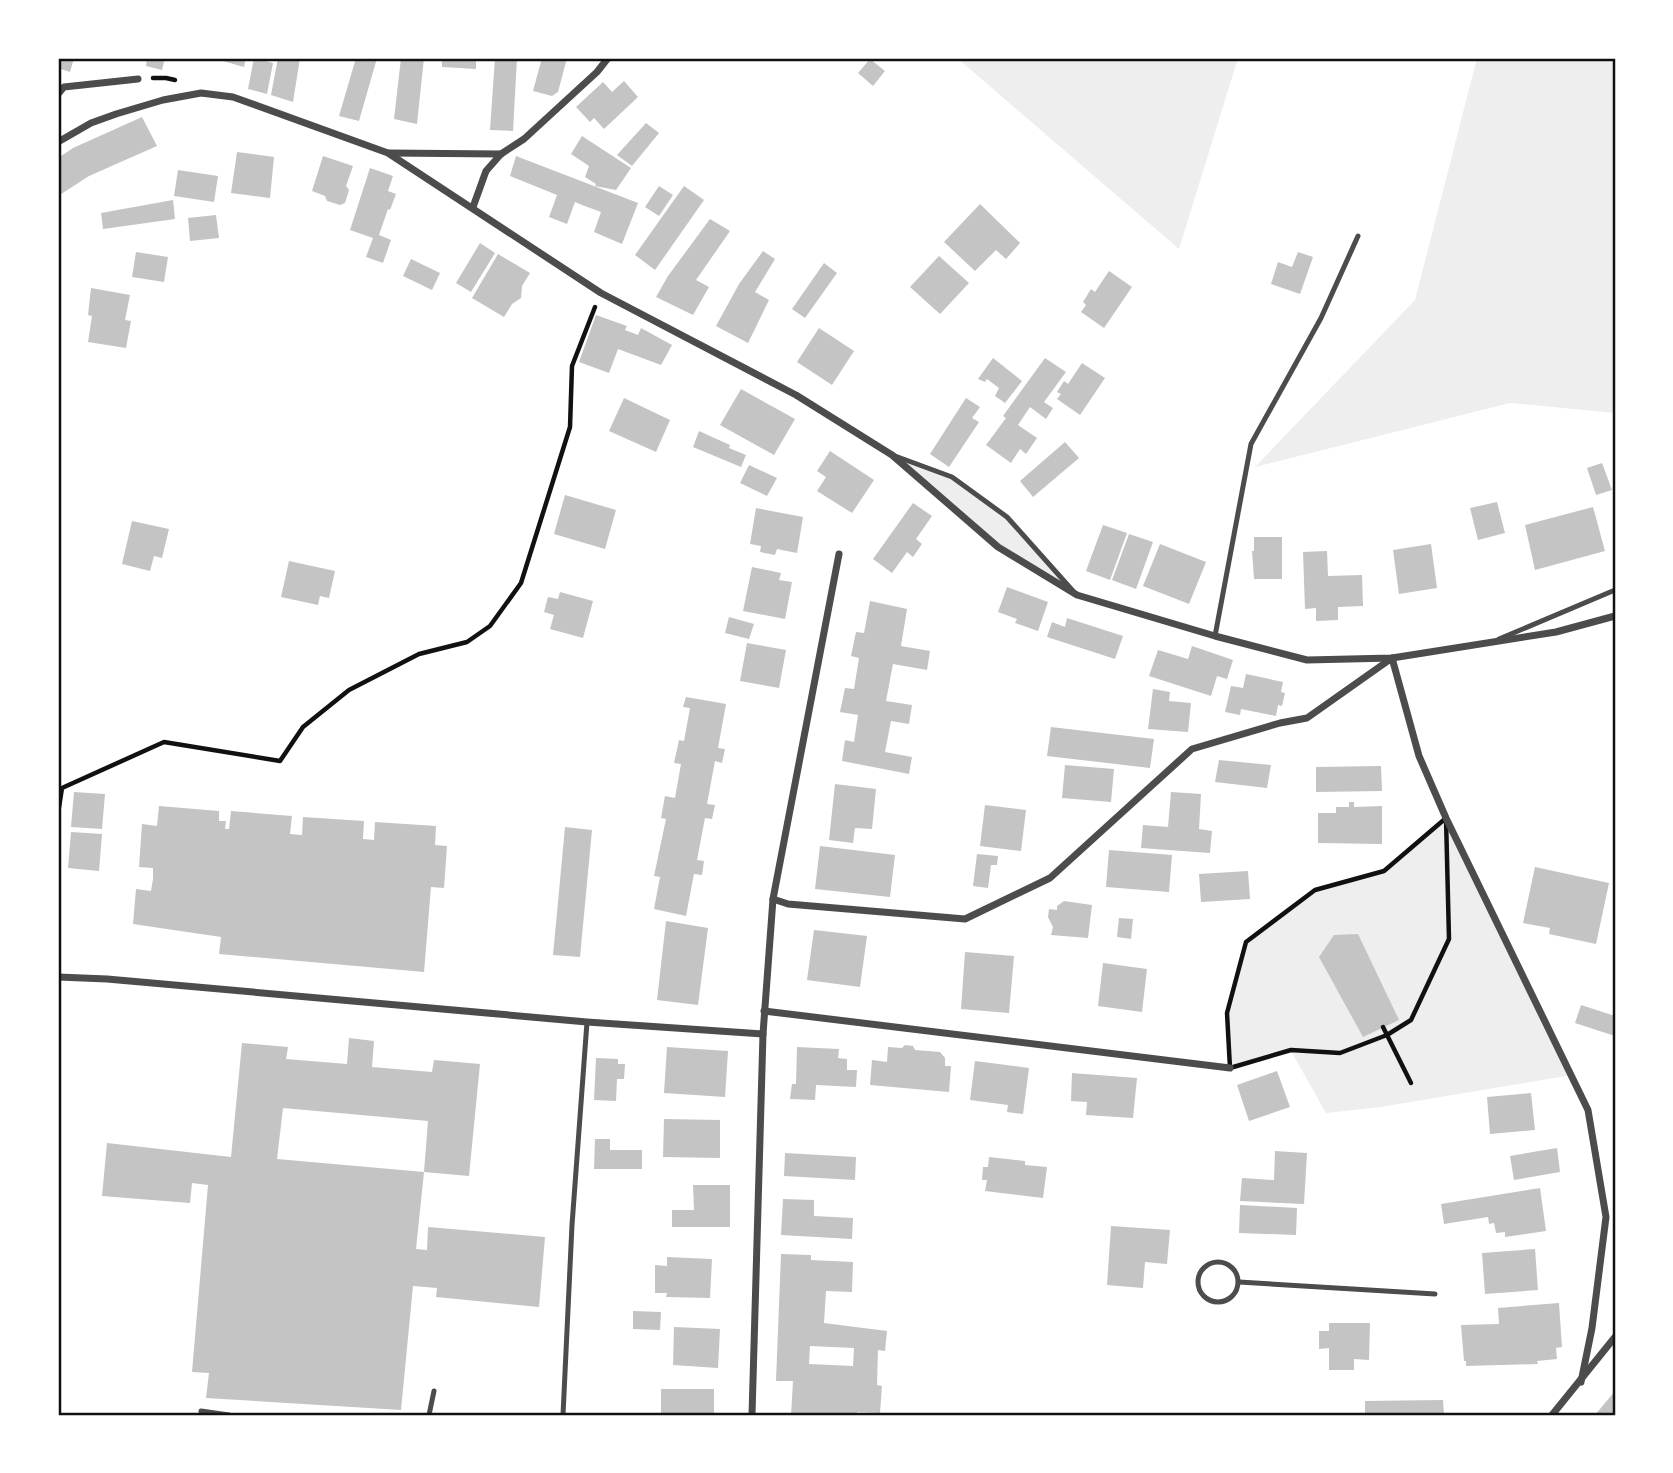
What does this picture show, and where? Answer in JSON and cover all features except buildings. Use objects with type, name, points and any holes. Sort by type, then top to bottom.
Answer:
[{"type":"street","points":[[472,207],[486,171],[500,154],[524,139],[597,72],[608,58]]},
{"type":"street","points":[[58,94],[61,86],[138,79]]},
{"type":"street","points":[[58,142],[91,123],[116,114],[163,100],[201,93],[233,97],[388,153],[601,293],[796,395],[892,455],[998,547],[1077,595],[1307,660],[1392,658],[1484,645],[1556,632],[1615,616]]},
{"type":"street","points":[[388,153],[500,154]]},
{"type":"street","points":[[752,1415],[763,1034],[773,899],[839,554]]},
{"type":"street","points":[[773,899],[789,904],[965,919],[1050,878],[1192,749],[1280,723],[1307,718],[1392,658]]},
{"type":"street","points":[[1392,658],[1419,756],[1446,818],[1588,1110],[1606,1217],[1592,1328],[1581,1382]]},
{"type":"street","points":[[58,978],[107,979],[587,1022],[763,1034]]},
{"type":"street","points":[[764,1011],[1230,1068]]},
{"type":"street","points":[[1552,1415],[1615,1337]]},
{"type":"lane","points":[[1215,636],[1251,444],[1321,318],[1358,236]]},
{"type":"lane","points":[[892,455],[952,477],[1007,517],[1077,595]]},
{"type":"lane","points":[[1484,645],[1615,590]]},
{"type":"lane","points":[[563,1415],[572,1225],[587,1022]]},
{"type":"lane","points":[[1218,1261],[1234,1267],[1239,1282],[1233,1297],[1218,1303],[1203,1297],[1197,1282],[1203,1267],[1218,1261]]},
{"type":"lane","points":[[1239,1282],[1435,1294]]},
{"type":"lane","points":[[429,1415],[434,1391]]},
{"type":"lane","points":[[201,1411],[229,1415]]},
{"type":"path","points":[[58,814],[62,788],[164,742],[280,761],[303,727],[349,690],[419,654],[467,642],[490,626],[521,583],[570,427],[572,366],[601,293]]},
{"type":"path","points":[[1446,818],[1449,939],[1411,1020],[1387,1035],[1340,1053],[1291,1051],[1230,1068],[1227,1013],[1246,943],[1315,890],[1384,871],[1446,818]]},
{"type":"path","points":[[1383,1027],[1411,1083]]},
{"type":"shaded area","points":[[957,58],[1238,58],[1179,249]]},
{"type":"shaded area","points":[[1477,58],[1615,58],[1615,413],[1510,403],[1255,467],[1415,300]]},
{"type":"shaded area","points":[[892,455],[952,477],[1007,517],[1077,595],[998,547]]},
{"type":"shaded area","points":[[1446,818],[1572,1075],[1381,1107],[1326,1113],[1291,1051],[1230,1068],[1227,1013],[1246,942],[1315,890],[1384,871]]}]
